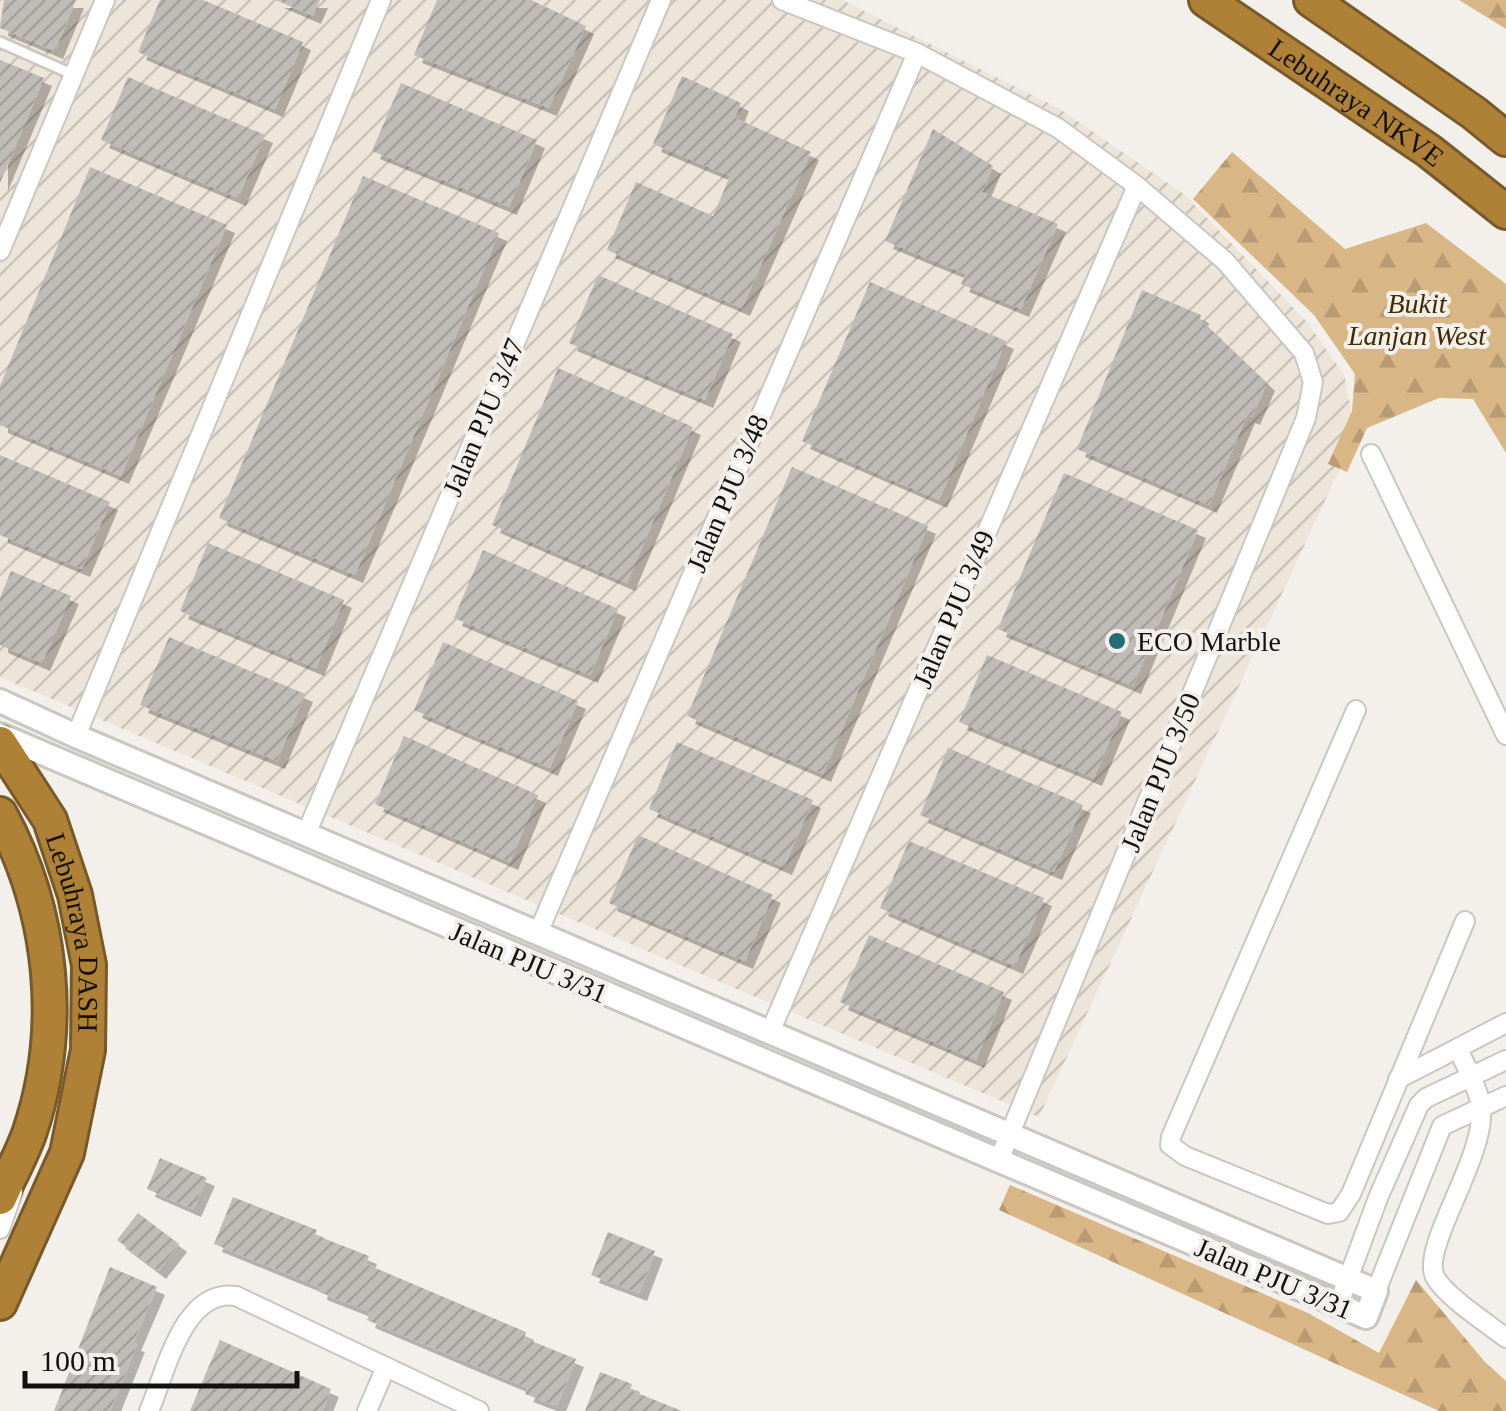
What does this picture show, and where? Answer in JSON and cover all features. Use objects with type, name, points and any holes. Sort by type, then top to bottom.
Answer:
[{"type":"highway","name":"Lebuhraya NKVE","points":[[1206,0],[1429,151],[1506,212]]},
{"type":"highway","name":"Lebuhraya NKVE","points":[[1311,0],[1506,139]]},
{"type":"highway","name":"Lebuhraya DASH","points":[[0,739],[50,820],[74,895],[89,965],[88,1050],[67,1152],[0,1302]]},
{"type":"highway","name":"Lebuhraya DASH","points":[[0,814],[26,874],[50,967],[45,1064],[29,1134],[0,1198]]},
{"type":"street","points":[[0,251],[105,0]]},
{"type":"street","points":[[76,736],[381,0]]},
{"type":"street","name":"Jalan PJU 3/47","points":[[306,834],[661,0]]},
{"type":"street","points":[[782,0],[917,54],[1058,128],[1136,186]]},
{"type":"street","name":"Jalan PJU 3/48","points":[[538,933],[917,54]]},
{"type":"street","name":"Jalan PJU 3/50","points":[[999,1160],[1306,418],[1313,382],[1304,353],[1225,261],[1136,186]]},
{"type":"street","name":"Jalan PJU 3/49","points":[[770,1032],[1136,186]]},
{"type":"street","points":[[1371,454],[1506,735]]},
{"type":"street","name":"Jalan PJU 3/31","points":[[0,701],[1376,1291],[1366,1317],[0,739]]},
{"type":"street","points":[[1356,710],[1170,1144],[1185,1156],[1328,1214],[1339,1212],[1351,1194],[1465,922]]},
{"type":"street","points":[[1398,1080],[1506,1023]]},
{"type":"street","points":[[1458,1048],[1481,1107],[1474,1155],[1431,1264],[1446,1289],[1506,1338]]},
{"type":"street","points":[[1338,1306],[1378,1198],[1420,1105],[1426,1098],[1506,1060]]},
{"type":"street","points":[[0,1229],[49,1092]]},
{"type":"street","points":[[1376,1291],[1442,1126],[1506,1096]]},
{"type":"street","points":[[149,1411],[190,1314],[215,1296],[236,1296],[479,1411]]},
{"type":"street","points":[[367,1411],[386,1367]]},
{"type":"lane","points":[[0,42],[74,74]]},
{"type":"shaded area","points":[[0,0],[842,0],[1060,109],[1185,195],[1308,323],[1344,375],[1356,434],[1039,1117],[0,677]]},
{"type":"green space","points":[[1459,0],[1506,0],[1506,29]]},
{"type":"green space","name":"Bukit Lanjan West","points":[[1232,152],[1345,249],[1426,223],[1506,284],[1506,453],[1473,399],[1439,398],[1367,428],[1347,472],[1328,464],[1352,411],[1355,374],[1314,315],[1193,199]]},
{"type":"green space","points":[[1010,1185],[1308,1313],[1379,1353],[1416,1280],[1485,1362],[1506,1381],[1506,1411],[1439,1411],[999,1210]]},
{"type":"building","points":[[4,0],[76,0],[55,51],[0,28]]},
{"type":"building","points":[[160,0],[203,0],[303,42],[275,109],[138,52]]},
{"type":"building","points":[[276,0],[320,0],[313,16]]},
{"type":"building","points":[[437,0],[531,0],[586,26],[549,108],[414,55]]},
{"type":"building","points":[[0,60],[44,78],[0,183]]},
{"type":"building","points":[[682,76],[741,103],[735,118],[811,152],[742,308],[607,250],[636,182],[713,216],[730,176],[653,144]]},
{"type":"building","points":[[128,77],[265,135],[238,198],[101,140]]},
{"type":"building","points":[[401,83],[537,140],[509,207],[372,151]]},
{"type":"building","points":[[933,129],[993,166],[982,192],[1058,224],[1021,309],[961,284],[966,274],[885,241]]},
{"type":"building","points":[[90,167],[227,225],[121,476],[0,425],[0,386]]},
{"type":"building","points":[[363,176],[499,233],[355,575],[219,518]]},
{"type":"building","points":[[598,275],[733,334],[705,400],[569,343]]},
{"type":"building","points":[[870,282],[1006,341],[939,500],[802,441]]},
{"type":"building","points":[[1142,290],[1201,315],[1200,319],[1267,383],[1252,417],[1247,415],[1209,505],[1077,449]]},
{"type":"building","points":[[558,368],[693,427],[627,583],[492,525]]},
{"type":"building","points":[[0,455],[110,502],[82,569],[0,535]]},
{"type":"building","points":[[792,467],[928,526],[823,774],[687,716]]},
{"type":"building","points":[[1064,473],[1198,530],[1133,686],[998,629]]},
{"type":"building","points":[[208,543],[344,600],[316,668],[180,611]]},
{"type":"building","points":[[483,550],[618,609],[590,675],[454,618]]},
{"type":"building","points":[[11,571],[71,596],[42,663],[0,645],[0,598]]},
{"type":"building","points":[[169,637],[305,694],[277,761],[140,705]]},
{"type":"building","points":[[443,642],[578,701],[550,768],[414,710]]},
{"type":"building","points":[[987,655],[1122,712],[1094,778],[959,722]]},
{"type":"building","points":[[404,736],[538,795],[510,862],[375,804]]},
{"type":"building","points":[[677,742],[813,800],[784,867],[649,809]]},
{"type":"building","points":[[948,748],[1083,805],[1054,872],[920,815]]},
{"type":"building","points":[[638,835],[773,895],[745,961],[609,903]]},
{"type":"building","points":[[909,841],[1044,898],[1015,966],[880,908]]},
{"type":"building","points":[[869,935],[1004,992],[976,1060],[840,1002]]},
{"type":"building","points":[[160,1158],[207,1178],[193,1209],[147,1189]]},
{"type":"building","points":[[233,1197],[317,1230],[315,1235],[369,1256],[366,1264],[526,1332],[524,1338],[576,1359],[557,1406],[525,1394],[528,1388],[367,1320],[370,1312],[319,1292],[320,1287],[214,1244]]},
{"type":"building","points":[[138,1213],[179,1244],[158,1271],[117,1240]]},
{"type":"building","points":[[608,1232],[655,1251],[639,1293],[591,1275]]},
{"type":"building","points":[[110,1267],[157,1287],[133,1343],[137,1344],[110,1411],[54,1411]]},
{"type":"building","points":[[220,1340],[331,1389],[322,1411],[190,1411]]},
{"type":"building","points":[[600,1372],[632,1384],[630,1390],[682,1411],[585,1411]]},
{"type":"place","name":"ECO Marble","points":[[1117,641]]}]
